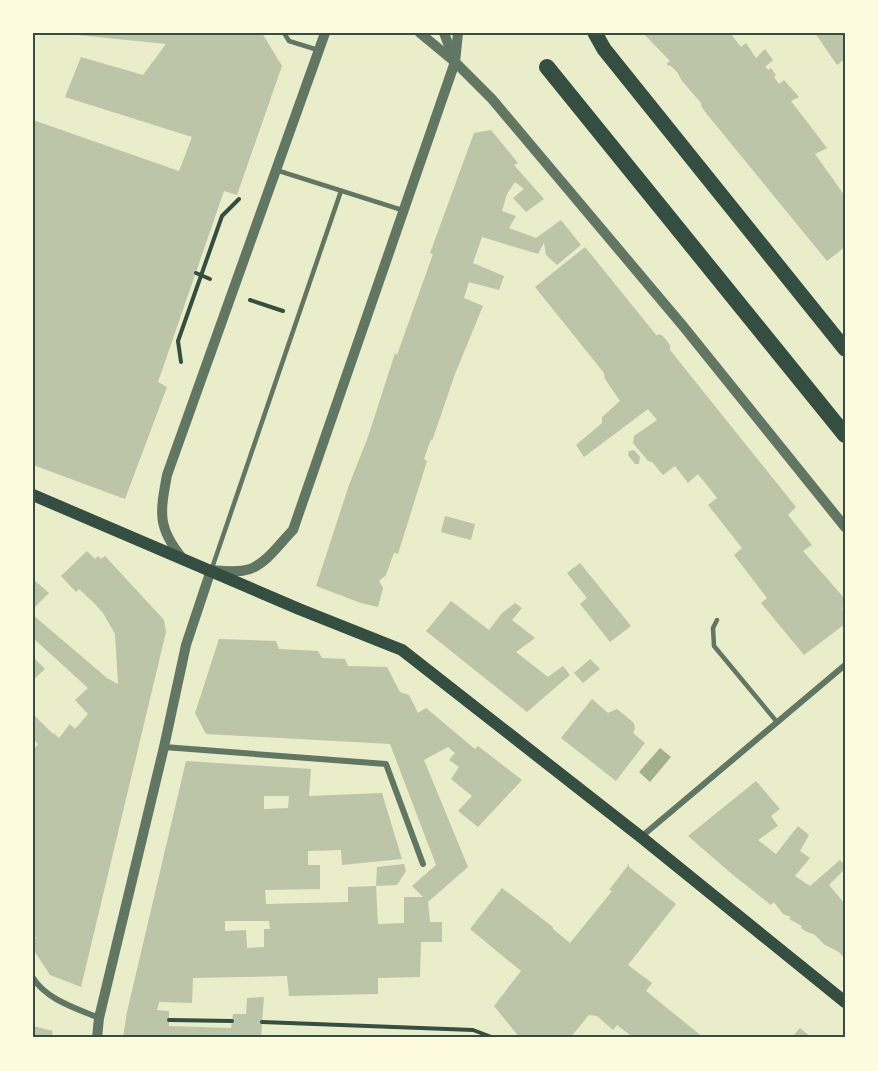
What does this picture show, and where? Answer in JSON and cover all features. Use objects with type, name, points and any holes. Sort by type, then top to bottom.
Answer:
[{"type":"highway","points":[[548,67],[845,435]]},
{"type":"main road","points":[[595,33],[604,49],[845,349]]},
{"type":"main road","points":[[33,495],[299,609],[402,650],[641,837],[845,1002]]},
{"type":"street","points":[[183,559],[170,543],[163,528],[161,511],[167,475],[325,33]]},
{"type":"street","points":[[420,33],[455,62],[485,92],[683,326],[845,527]]},
{"type":"street","points":[[444,33],[455,62]]},
{"type":"street","points":[[97,1038],[99,1018],[186,645],[211,570],[237,572],[251,569],[264,560],[293,530],[455,62],[458,33]]},
{"type":"street","points":[[587,33],[604,49]]},
{"type":"street","points":[[641,837],[845,665]]},
{"type":"street","points":[[164,747],[386,764],[423,864]]},
{"type":"street","points":[[33,978],[40,989],[99,1018]]},
{"type":"lane","points":[[284,33],[289,41],[318,50]]},
{"type":"lane","points":[[276,170],[404,211]]},
{"type":"lane","points":[[211,570],[342,191]]},
{"type":"lane","points":[[717,620],[713,628],[714,646],[777,722]]},
{"type":"path","points":[[181,362],[178,341],[222,216],[239,199]]},
{"type":"path","points":[[196,273],[210,279]]},
{"type":"path","points":[[169,1020],[232,1021]]},
{"type":"path","points":[[262,1022],[473,1030],[492,1038]]},
{"type":"shaded area","points":[[660,748],[671,757],[650,782],[639,772]]},
{"type":"building","points":[[78,33],[262,33],[282,66],[237,195],[224,191],[158,382],[167,387],[125,499],[33,465],[33,120],[179,171],[192,137],[65,97],[81,57],[143,75],[166,44],[78,35]]},
{"type":"building","points":[[643,33],[730,33],[741,47],[746,43],[756,58],[765,49],[773,60],[765,67],[769,70],[771,68],[779,84],[784,80],[799,97],[791,101],[827,148],[815,154],[845,196],[845,247],[827,261],[706,113],[702,104],[677,72],[667,65],[670,61]]},
{"type":"building","points":[[815,33],[845,33],[845,59],[837,65]]},
{"type":"building","points":[[491,130],[518,163],[514,165],[544,199],[526,212],[513,198],[524,189],[515,182],[507,194],[502,211],[516,216],[509,228],[536,238],[561,220],[581,245],[557,265],[546,255],[544,243],[538,254],[482,237],[473,263],[504,276],[499,290],[469,282],[464,298],[483,306],[424,459],[427,461],[398,554],[394,553],[386,575],[379,581],[383,588],[378,607],[361,603],[316,586],[395,353],[397,355],[433,254],[430,253],[474,133]]},
{"type":"building","points":[[585,247],[657,336],[658,334],[663,336],[670,345],[670,350],[796,507],[788,515],[812,545],[803,551],[845,599],[845,606],[842,608],[845,612],[845,624],[804,655],[761,603],[767,598],[734,555],[742,548],[708,505],[717,498],[698,474],[688,483],[675,466],[663,475],[633,443],[634,436],[657,420],[648,409],[584,457],[576,445],[602,423],[602,417],[620,401],[605,379],[604,373],[535,287]]},
{"type":"building","points":[[634,450],[640,457],[639,464],[635,464],[628,455],[629,451]]},
{"type":"building","points":[[445,516],[475,524],[471,540],[441,532]]},
{"type":"building","points":[[87,551],[95,559],[98,556],[101,559],[105,556],[164,620],[166,632],[81,987],[50,975],[33,949],[33,941],[36,938],[33,933],[33,750],[38,744],[33,739],[33,714],[59,738],[70,724],[75,729],[88,714],[75,700],[88,688],[33,638],[33,615],[107,678],[118,684],[115,634],[103,613],[94,603],[79,589],[76,592],[61,576]]},
{"type":"building","points":[[580,563],[631,626],[610,642],[580,604],[587,598],[567,573]]},
{"type":"building","points":[[33,579],[49,593],[33,609]]},
{"type":"building","points":[[451,601],[489,630],[502,613],[515,603],[522,608],[512,620],[535,638],[516,652],[548,677],[563,666],[570,675],[527,712],[426,631]]},
{"type":"building","points":[[219,639],[276,641],[279,649],[318,651],[322,658],[345,659],[348,666],[387,667],[400,692],[409,695],[418,713],[426,708],[475,749],[478,746],[522,780],[478,827],[458,811],[472,796],[451,779],[459,767],[449,760],[455,753],[448,747],[424,760],[468,867],[428,902],[430,922],[442,922],[442,942],[421,942],[420,977],[378,978],[378,994],[289,996],[287,976],[193,978],[192,1003],[159,1002],[157,1010],[169,1011],[169,1026],[231,1028],[233,1014],[246,1014],[247,998],[264,997],[261,1038],[123,1038],[127,1012],[186,761],[311,769],[309,796],[382,793],[402,859],[342,865],[341,850],[308,851],[308,865],[320,865],[320,889],[265,890],[266,904],[348,902],[348,887],[376,886],[378,924],[404,923],[404,897],[423,897],[412,886],[436,865],[390,744],[206,734],[195,713]],"holes":[[[264,796],[289,796],[288,808],[264,809]],[[225,921],[269,921],[270,929],[264,929],[264,947],[247,948],[246,930],[225,931]]]},
{"type":"building","points":[[33,657],[45,669],[33,680]]},
{"type":"building","points":[[590,659],[600,669],[583,683],[574,673]]},
{"type":"building","points":[[592,699],[608,713],[617,709],[634,723],[633,733],[645,743],[616,781],[561,738]]},
{"type":"building","points":[[756,781],[780,809],[771,816],[778,826],[758,840],[776,854],[798,826],[809,835],[800,851],[810,858],[795,876],[810,886],[840,860],[845,865],[845,869],[829,885],[845,904],[845,959],[839,952],[825,945],[815,935],[805,931],[801,928],[802,926],[789,919],[791,917],[783,914],[774,902],[771,905],[688,836]]},
{"type":"building","points":[[404,864],[406,871],[397,885],[376,886],[377,867]]},
{"type":"building","points":[[629,864],[629,867],[676,904],[628,965],[652,983],[646,991],[704,1038],[634,1038],[617,1025],[613,1030],[597,1016],[589,1015],[570,1038],[520,1038],[494,1006],[521,971],[470,929],[502,888],[570,943],[612,891],[609,890]]},
{"type":"building","points":[[33,1026],[53,1031],[51,1038],[33,1038]]},
{"type":"building","points":[[800,1028],[812,1038],[791,1038]]}]
